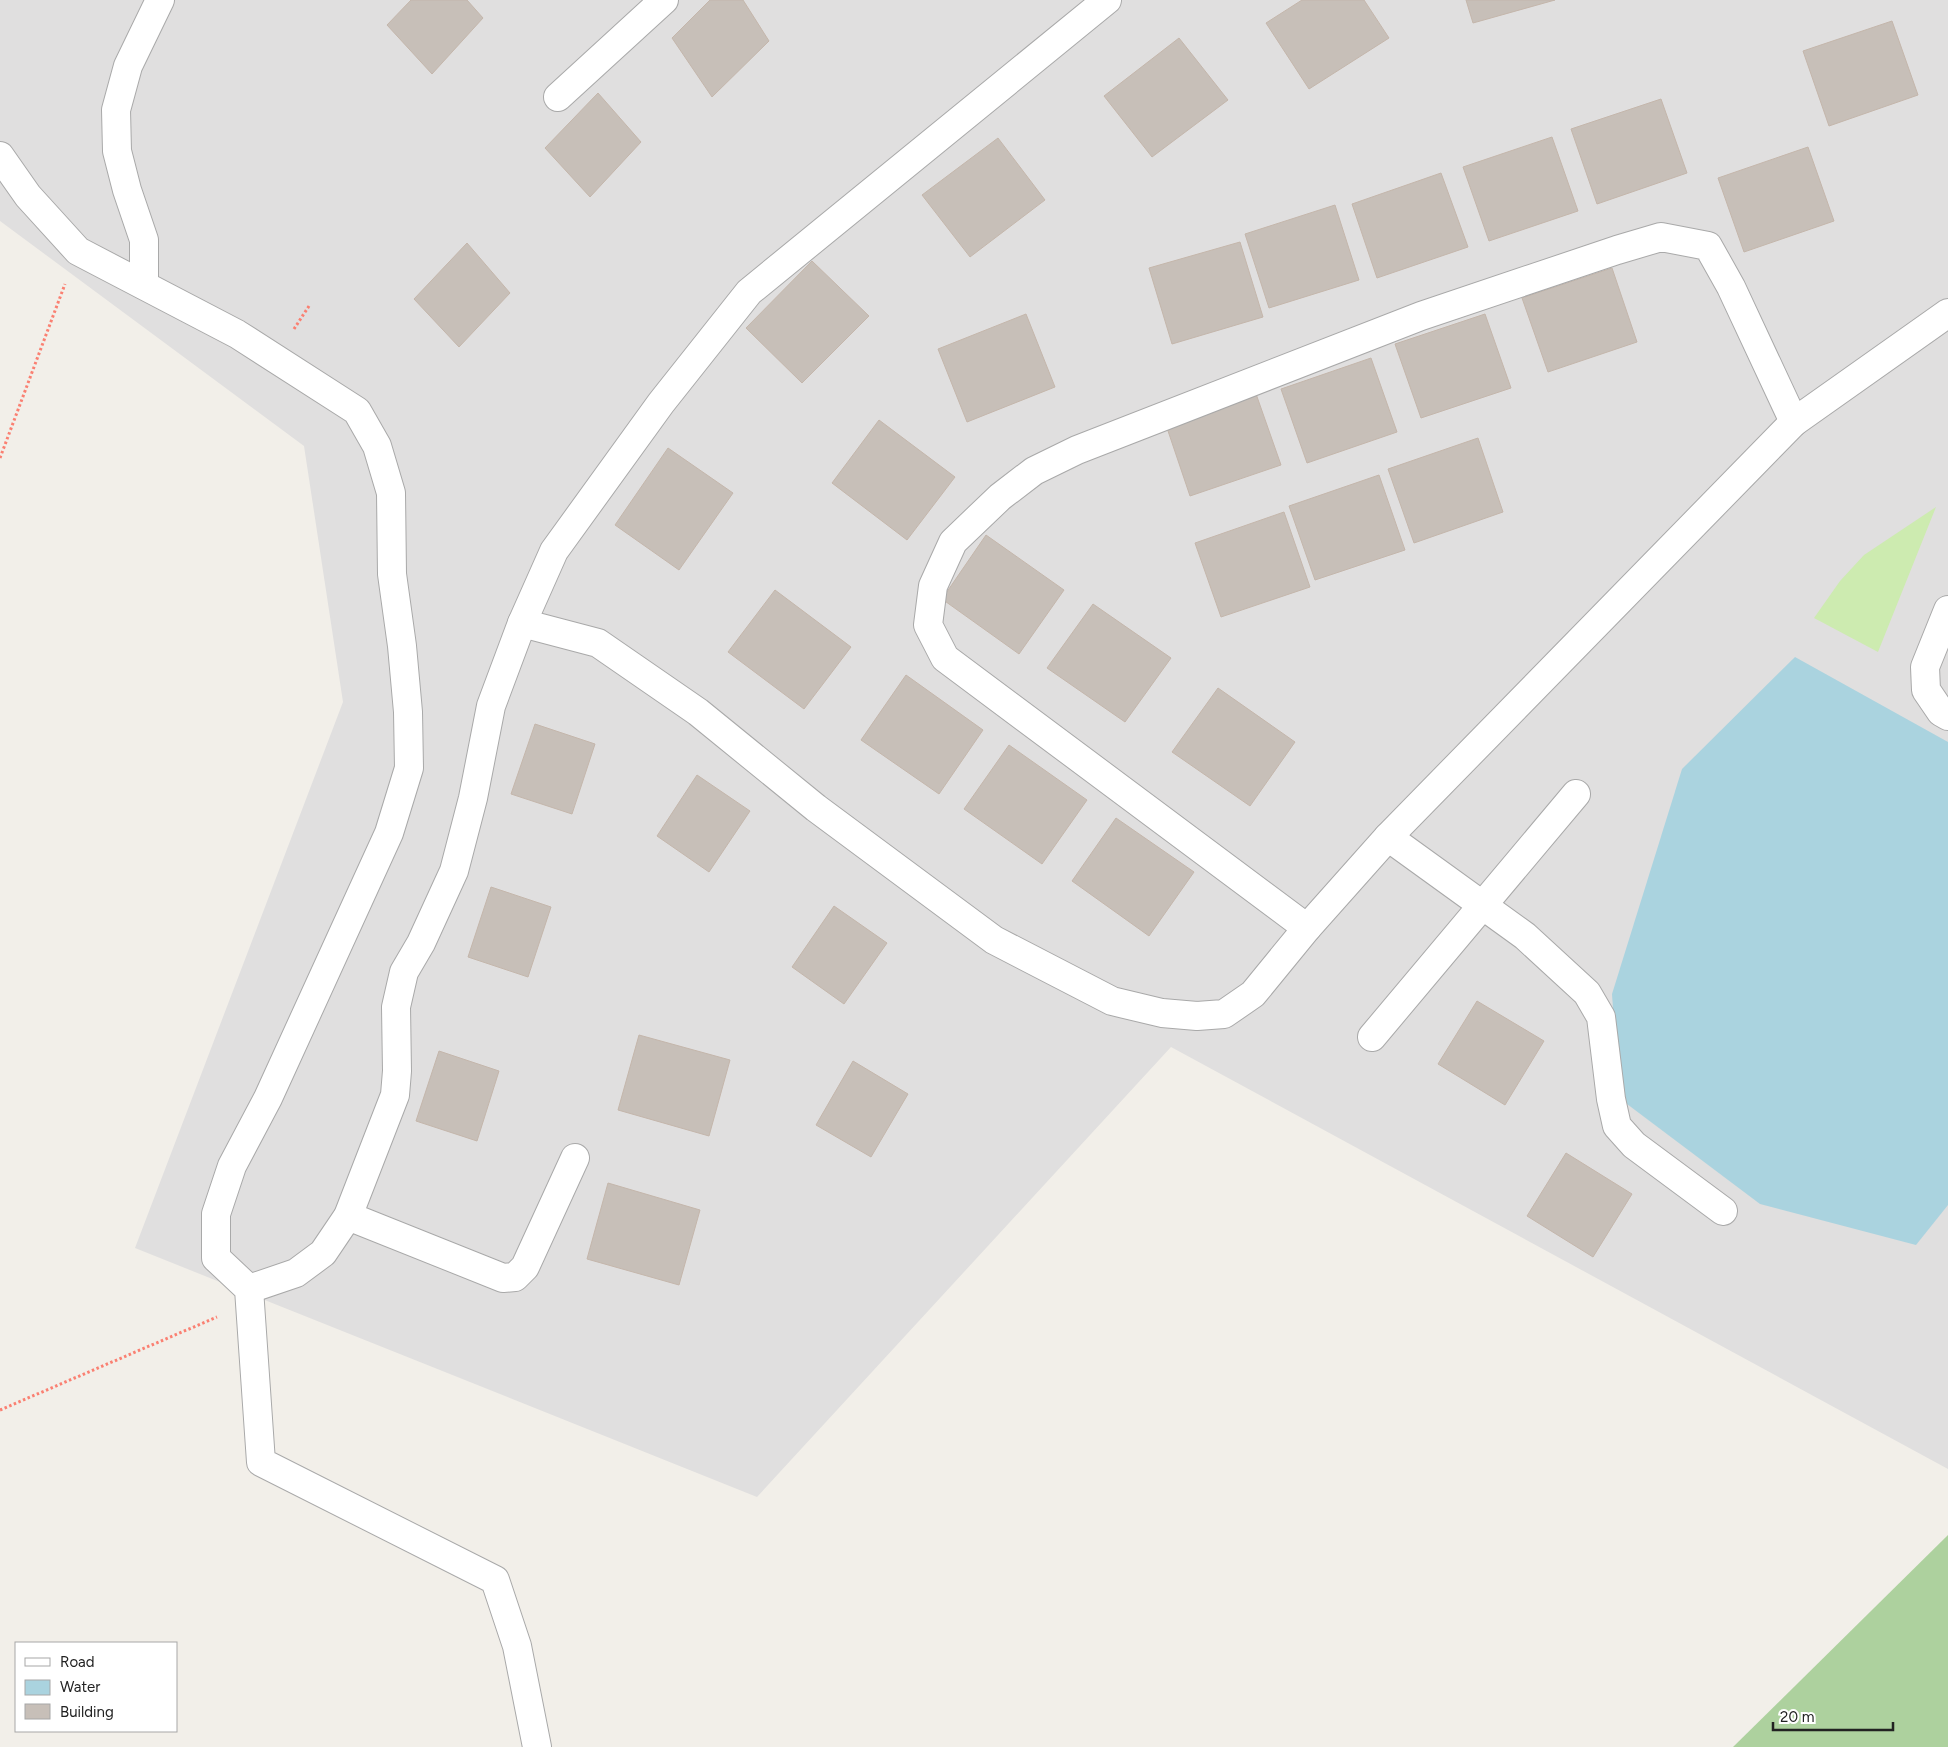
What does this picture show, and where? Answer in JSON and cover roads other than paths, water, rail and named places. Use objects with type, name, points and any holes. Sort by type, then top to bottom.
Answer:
[{"type":"street","points":[[144,285],[144,240],[127,190],[117,151],[116,110],[128,66],[160,0]]},
{"type":"street","points":[[558,97],[664,0]]},
{"type":"street","points":[[249,1289],[296,1273],[323,1253],[348,1216],[395,1094],[397,1071],[396,1007],[404,972],[454,871],[474,798],[491,706],[522,623],[554,551],[661,403],[749,292],[1107,0]]},
{"type":"street","points":[[0,156],[28,196],[78,251],[237,334],[357,411],[378,446],[390,493],[392,574],[402,646],[408,712],[409,768],[389,833],[268,1098],[232,1166],[216,1214],[216,1258],[249,1289],[261,1462],[495,1580],[517,1646],[537,1747]]},
{"type":"street","points":[[1308,928],[945,658],[928,625],[933,586],[954,542],[1000,497],[1034,471],[1076,450],[1422,316],[1617,250],[1661,238],[1708,246],[1731,287],[1794,422]]},
{"type":"street","points":[[522,623],[598,643],[698,712],[816,808],[994,940],[1112,1002],[1162,1014],[1198,1016],[1224,1014],[1253,994],[1388,837],[1794,422],[1948,313]]},
{"type":"street","points":[[1948,610],[1925,667],[1926,690],[1941,712],[1948,716]]},
{"type":"street","points":[[1372,1037],[1576,794]]},
{"type":"street","points":[[1388,837],[1525,936],[1588,993],[1601,1017],[1611,1099],[1617,1126],[1634,1145],[1723,1211]]},
{"type":"street","points":[[348,1216],[503,1278],[515,1277],[525,1267],[575,1158]]},
{"type":"water","points":[[1795,657],[1948,742],[1948,1205],[1916,1245],[1760,1204],[1619,1098],[1612,994],[1682,769]]}]
